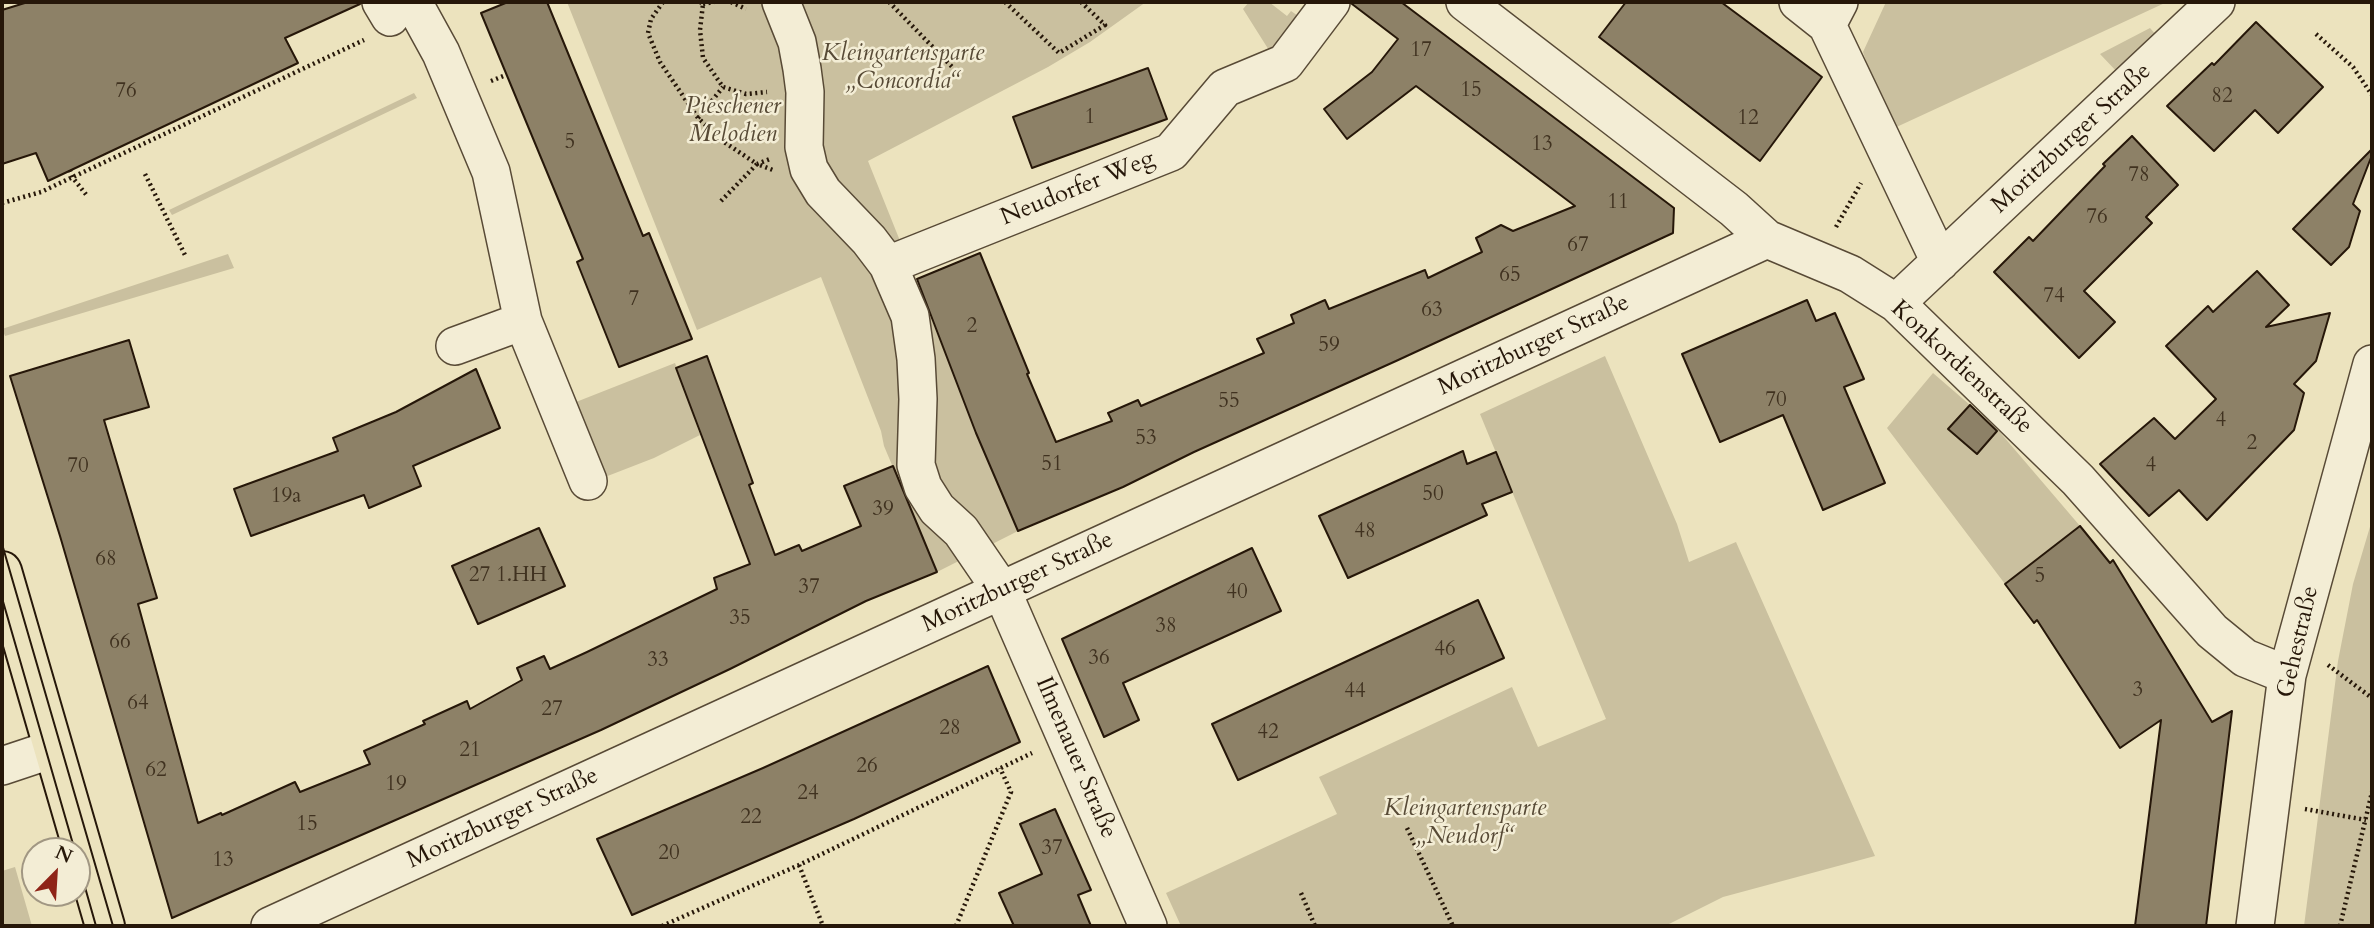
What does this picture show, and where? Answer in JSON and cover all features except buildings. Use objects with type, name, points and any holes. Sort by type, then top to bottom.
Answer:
[{"type":"main road","points":[[2,571],[105,926]]},
{"type":"street","name":"Ilmenauer Straße","points":[[781,2],[797,42],[802,69],[804,147],[809,169],[823,192],[869,240],[888,265],[901,292],[913,334],[918,400],[916,465],[923,487],[937,509],[961,531],[1002,590],[1148,926]]},
{"type":"street","name":"Neudorfer Weg","points":[[888,265],[968,225],[1171,152],[1225,88],[1285,63],[1331,2]]},
{"type":"street","name":"Konkordienstraße","points":[[1465,2],[1734,209],[1767,239],[1850,274],[1896,303],[2078,480],[2212,631],[2245,658],[2292,659]]},
{"type":"street","points":[[1798,2],[1833,14],[1883,143],[1940,262]]},
{"type":"street","name":"Moritzburger Straße","points":[[1896,303],[2216,2]]},
{"type":"street","points":[[388,14],[442,53],[491,172],[523,321],[588,481]]},
{"type":"street","name":"Moritzburger Straße","points":[[270,926],[1767,239]]},
{"type":"street","points":[[455,346],[523,321]]},
{"type":"street","name":"Gehestraße","points":[[2255,926],[2292,659],[2372,364]]},
{"type":"street","points":[[2,766],[53,749]]},
{"type":"path","points":[[663,2],[651,19],[648,33],[660,62],[698,118],[724,142],[757,164]]},
{"type":"path","points":[[714,2],[702,3],[700,30],[703,58],[723,87],[746,94],[767,92],[804,103]]},
{"type":"path","points":[[890,2],[961,76]]},
{"type":"path","points":[[1005,2],[1059,53],[1105,25],[1080,2]]},
{"type":"path","points":[[2,203],[41,192],[73,178],[388,14]]},
{"type":"path","points":[[2316,34],[2353,67],[2372,95]]},
{"type":"path","points":[[698,118],[723,87]]},
{"type":"path","points":[[1817,260],[1883,143]]},
{"type":"path","points":[[721,201],[757,164],[804,147]]},
{"type":"path","points":[[70,170],[88,197]]},
{"type":"path","points":[[145,174],[186,257]]},
{"type":"path","points":[[2292,659],[2372,698]]},
{"type":"path","points":[[662,926],[799,865],[1066,736]]},
{"type":"path","points":[[956,926],[1011,792],[1000,768]]},
{"type":"path","points":[[2340,926],[2372,792]]},
{"type":"path","points":[[2271,802],[2366,820]]},
{"type":"path","points":[[1407,828],[1453,926]]},
{"type":"path","points":[[799,865],[823,926]]},
{"type":"path","points":[[1301,893],[1315,926]]},
{"type":"green space","name":"Pieschener Melodien","points":[[567,2],[1146,2],[1090,42],[1048,67],[868,161],[1018,531],[937,572],[884,446],[881,431],[821,277],[697,330]]},
{"type":"green space","points":[[1249,2],[1269,2],[1287,16],[1291,11],[1301,18],[1272,55],[1243,9]]},
{"type":"green space","points":[[1886,2],[2167,2],[1890,130],[1863,52]]},
{"type":"green space","points":[[2150,28],[2157,36],[2119,74],[2100,54]]},
{"type":"green space","points":[[414,93],[417,98],[172,215],[169,210]]},
{"type":"green space","points":[[228,254],[234,268],[5,336],[2,329]]},
{"type":"green space","name":"Kleingartensparte „Neudorf“","points":[[1605,356],[1677,524],[1689,562],[1736,542],[1875,856],[1723,897],[1665,926],[1181,926],[1166,893],[1337,814],[1319,777],[1512,687],[1538,747],[1606,719],[1480,414]]},
{"type":"green space","points":[[675,363],[700,435],[654,458],[605,477],[576,402]]},
{"type":"green space","points":[[1933,373],[1970,405],[1949,428],[1977,454],[1998,430],[2080,526],[2005,584],[1887,428]]},
{"type":"green space","points":[[2372,520],[2372,926],[2304,926],[2338,661],[2353,584]]},
{"type":"green space","points":[[15,867],[21,888],[21,907],[27,907],[32,926],[2,926],[2,871]]},
{"type":"tram line","points":[[2,544],[113,926]]},
{"type":"tram line","points":[[2,598],[71,837]]},
{"type":"tram line","points":[[91,907],[96,926]]},
{"type":"park label","name":"Kleingartensparte „Concordia“","points":[[903,68]]}]
